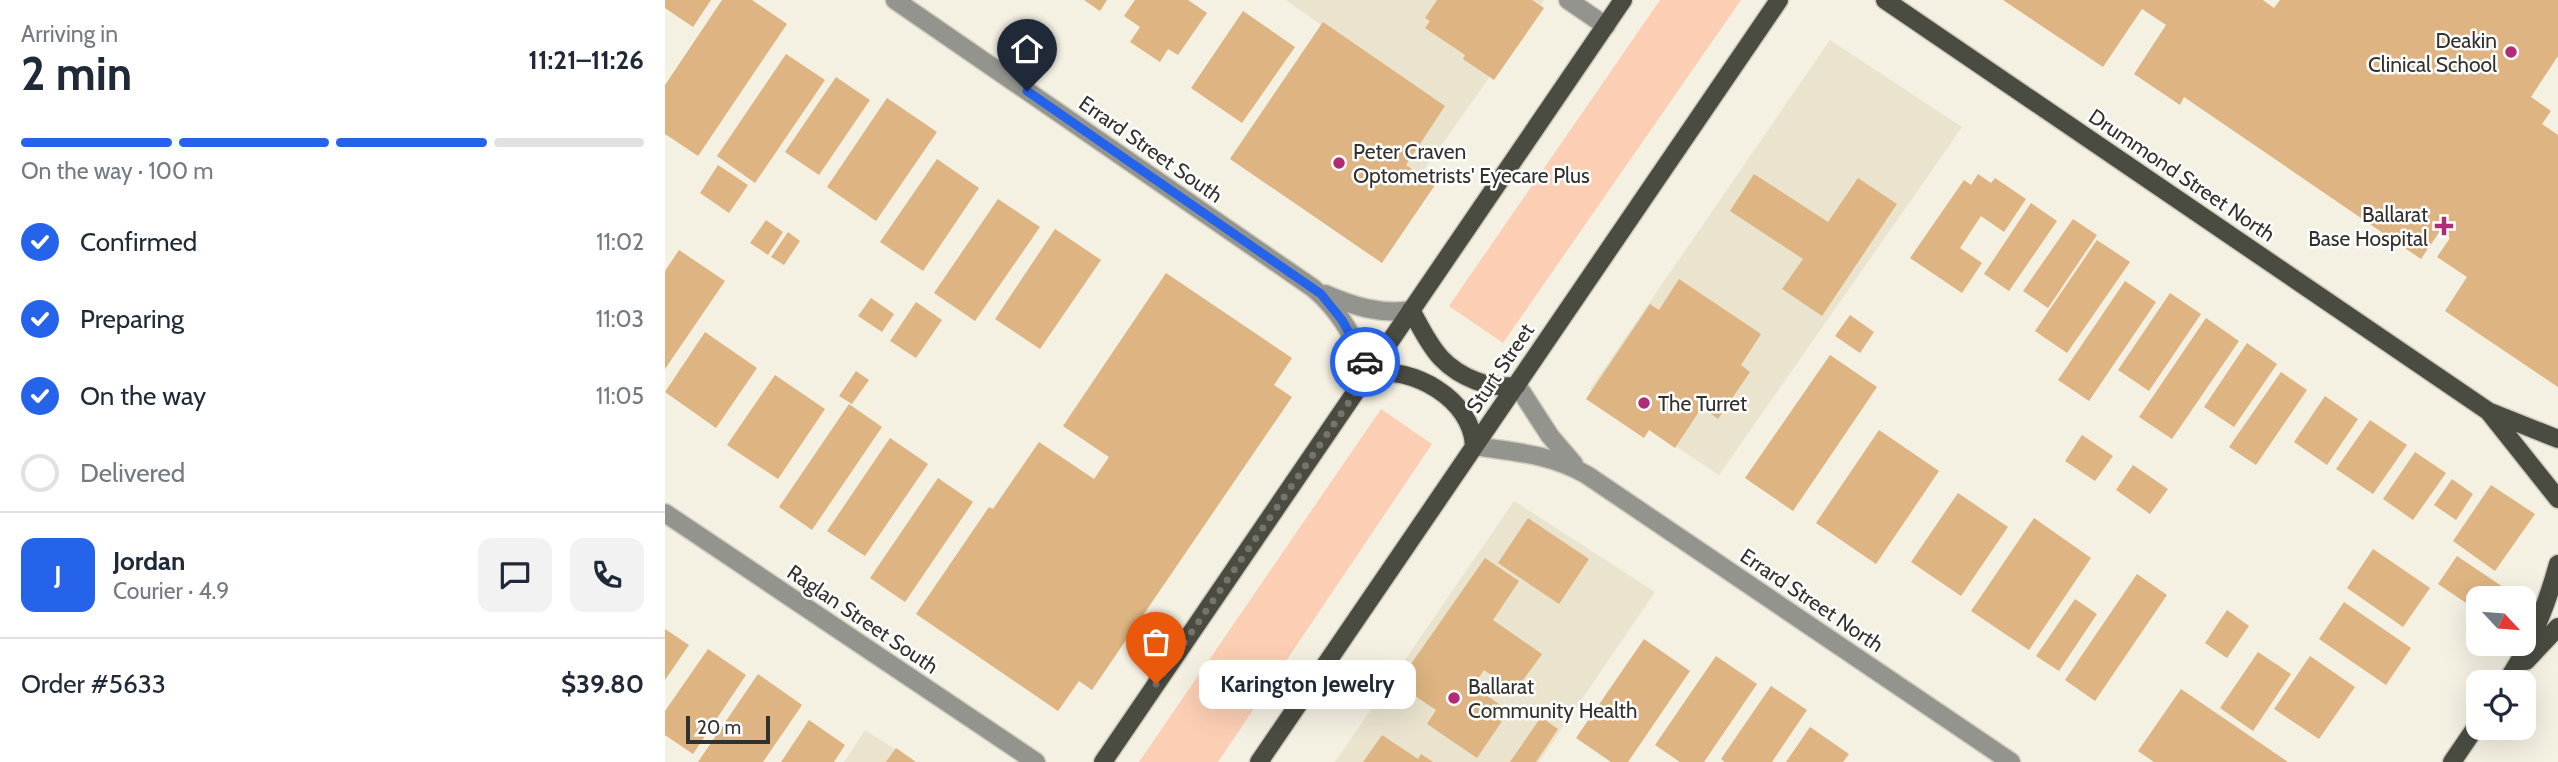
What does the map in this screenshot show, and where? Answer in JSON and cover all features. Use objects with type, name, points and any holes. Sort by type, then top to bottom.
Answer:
[{"type":"main road","points":[[1103,762],[1623,0]]},
{"type":"main road","name":"Sturt Street","points":[[1259,762],[1779,0]]},
{"type":"main road","name":"Drummond Street North","points":[[1885,0],[2488,411],[2558,439]]},
{"type":"main road","points":[[1411,310],[1435,351],[1446,363],[1462,374],[1487,385],[1505,388],[1517,385]]},
{"type":"main road","points":[[1369,373],[1391,372],[1411,376],[1438,392],[1465,416],[1474,435],[1475,446]]},
{"type":"main road","name":"Drummond Street North","points":[[2488,411],[2558,499]]},
{"type":"main road","points":[[2513,670],[2550,592],[2558,564]]},
{"type":"main road","points":[[2517,670],[2558,627]]},
{"type":"main road","points":[[2452,762],[2467,740]]},
{"type":"street","name":"Errard Street South","points":[[895,0],[1313,288],[1342,320],[1369,373]]},
{"type":"street","points":[[1568,0],[1606,26]]},
{"type":"street","name":"Errard Street South","points":[[1313,288],[1364,309],[1393,312],[1411,310]]},
{"type":"street","name":"Errard Street North","points":[[1517,385],[1566,457],[1587,475],[2011,762]]},
{"type":"street","name":"Errard Street North","points":[[1475,446],[1510,449],[1549,457],[1587,475]]},
{"type":"street","name":"Raglan Street South","points":[[665,513],[1036,762]]},
{"type":"shaded area","points":[[1286,0],[1544,0],[1366,252],[1230,158],[1321,25]]},
{"type":"shaded area","points":[[1660,0],[1741,0],[1503,343],[1449,306]]},
{"type":"shaded area","points":[[1830,40],[1962,127],[1719,475],[1590,389]]},
{"type":"shaded area","points":[[1381,409],[1432,444],[1218,762],[1139,762]]},
{"type":"shaded area","points":[[1514,501],[1655,592],[1539,762],[1335,762]]},
{"type":"shaded area","points":[[865,730],[915,762],[844,762]]},
{"type":"building","points":[[665,0],[711,0],[693,27],[665,8]]},
{"type":"building","points":[[722,0],[752,0],[787,24],[698,156],[665,134],[665,85]]},
{"type":"building","points":[[1084,0],[1107,0],[1100,11]]},
{"type":"building","points":[[1135,0],[1188,0],[1207,13],[1178,55],[1168,49],[1160,62],[1130,42],[1140,27],[1124,16]]},
{"type":"building","points":[[1437,0],[1532,0],[1544,8],[1494,80],[1463,59],[1465,55],[1425,28],[1430,21],[1425,18]]},
{"type":"building","name":"Ballarat Base Hospital","points":[[2003,0],[2263,0],[2274,8],[2280,0],[2558,0],[2558,56],[2531,97],[2551,111],[2542,124],[2558,135],[2558,387],[2445,311],[2467,277],[2437,257],[2450,238],[2440,231],[2421,259],[2184,97],[2180,105],[2134,74],[2166,25],[2142,9],[2103,67]]},
{"type":"building","points":[[1243,11],[1295,47],[1242,123],[1191,88]]},
{"type":"building","points":[[1323,22],[1445,106],[1406,165],[1435,185],[1382,263],[1230,159]]},
{"type":"building","points":[[786,54],[825,80],[755,183],[717,156]]},
{"type":"building","points":[[836,77],[870,100],[819,175],[785,152]]},
{"type":"building","points":[[887,98],[937,132],[876,221],[827,187]]},
{"type":"building","points":[[937,159],[979,188],[923,271],[880,242]]},
{"type":"building","points":[[718,165],[748,185],[729,213],[700,193]]},
{"type":"building","points":[[1754,174],[1828,222],[1858,178],[1897,204],[1822,316],[1782,289],[1803,259],[1730,211]]},
{"type":"building","points":[[1978,174],[1991,183],[1995,178],[2026,199],[2004,232],[1981,216],[1960,248],[1982,263],[1962,293],[1910,258],[1964,180],[1971,185]]},
{"type":"building","points":[[998,199],[1040,227],[975,321],[934,293]]},
{"type":"building","points":[[2031,203],[2057,221],[2009,291],[1984,274]]},
{"type":"building","points":[[2073,219],[2097,235],[2048,308],[2023,291]]},
{"type":"building","points":[[766,220],[783,232],[768,255],[750,243]]},
{"type":"building","points":[[1055,229],[1101,260],[1040,349],[995,319]]},
{"type":"building","points":[[788,232],[800,241],[784,265],[771,257]]},
{"type":"building","points":[[2097,240],[2130,262],[2067,353],[2035,331]]},
{"type":"building","points":[[679,250],[725,281],[665,369],[665,271]]},
{"type":"building","points":[[1166,273],[1292,358],[1274,385],[1292,397],[1092,690],[1079,681],[1058,711],[916,614],[989,507],[993,509],[1039,442],[1094,479],[1109,457],[1063,426]]},
{"type":"building","points":[[1679,279],[1761,334],[1741,365],[1750,372],[1718,419],[1702,407],[1675,448],[1649,430],[1644,438],[1586,399],[1650,304],[1659,310]]},
{"type":"building","points":[[2125,281],[2156,302],[2089,401],[2058,380]]},
{"type":"building","points":[[2170,293],[2201,314],[2149,391],[2118,370]]},
{"type":"building","points":[[871,298],[894,314],[882,332],[858,316]]},
{"type":"building","points":[[916,302],[942,320],[916,358],[890,341]]},
{"type":"building","points":[[1850,315],[1874,332],[1860,353],[1835,336]]},
{"type":"building","points":[[2206,318],[2239,341],[2172,439],[2139,417]]},
{"type":"building","points":[[705,332],[757,368],[716,428],[665,392]]},
{"type":"building","points":[[2247,343],[2277,364],[2234,427],[2204,407]]},
{"type":"building","points":[[1830,355],[1877,387],[1793,511],[1745,478]]},
{"type":"building","points":[[856,371],[869,380],[852,404],[839,396]]},
{"type":"building","points":[[2281,372],[2307,390],[2256,465],[2229,447]]},
{"type":"building","points":[[775,375],[825,409],[778,479],[727,445]]},
{"type":"building","points":[[2325,396],[2358,419],[2327,465],[2294,442]]},
{"type":"building","points":[[849,404],[882,427],[812,530],[779,507]]},
{"type":"building","points":[[2370,420],[2407,445],[2373,494],[2336,469]]},
{"type":"building","points":[[1879,430],[1939,471],[1876,564],[1816,523]]},
{"type":"building","points":[[2082,435],[2113,456],[2095,481],[2065,461]]},
{"type":"building","points":[[890,438],[928,464],[865,556],[827,531]]},
{"type":"building","points":[[2415,452],[2446,473],[2413,520],[2383,499]]},
{"type":"building","points":[[2133,465],[2168,489],[2150,514],[2116,490]]},
{"type":"building","points":[[938,478],[973,502],[905,602],[870,578]]},
{"type":"building","points":[[2452,479],[2473,494],[2456,520],[2434,505]]},
{"type":"building","points":[[2491,485],[2535,514],[2495,571],[2453,541]]},
{"type":"building","points":[[1958,493],[2008,527],[1961,596],[1911,562]]},
{"type":"building","points":[[1528,518],[1589,559],[1559,604],[1498,563]]},
{"type":"building","points":[[2034,518],[2091,558],[2029,650],[1971,611]]},
{"type":"building","points":[[2373,549],[2430,588],[2403,627],[2347,588]]},
{"type":"building","points":[[2457,556],[2502,586],[2466,586],[2466,603],[2438,584]]},
{"type":"building","points":[[1485,558],[1519,581],[1493,620],[1542,654],[1515,691],[1484,670],[1473,686],[1509,711],[1477,758],[1427,724],[1436,710],[1397,684]]},
{"type":"building","points":[[2137,574],[2167,595],[2095,701],[2065,680]]},
{"type":"building","points":[[2075,599],[2097,614],[2059,671],[2036,656]]},
{"type":"building","points":[[2344,602],[2411,648],[2386,685],[2319,639]]},
{"type":"building","points":[[2227,610],[2249,626],[2227,658],[2205,643]]},
{"type":"building","points":[[665,629],[689,645],[665,680]]},
{"type":"building","points":[[1644,639],[1690,671],[1628,762],[1611,762],[1576,738]]},
{"type":"building","points":[[708,649],[746,675],[693,754],[665,735],[665,711]]},
{"type":"building","points":[[2258,652],[2291,674],[2253,731],[2220,708]]},
{"type":"building","points":[[1716,656],[1757,684],[1704,762],[1680,762],[1655,745]]},
{"type":"building","points":[[2310,656],[2355,687],[2319,739],[2274,709]]},
{"type":"building","points":[[758,674],[802,705],[763,762],[698,762]]},
{"type":"building","points":[[1771,686],[1807,710],[1772,762],[1725,762],[1721,759]]},
{"type":"building","points":[[2181,689],[2288,762],[2154,762],[2138,751]]},
{"type":"building","points":[[1541,717],[1558,729],[1536,762],[1510,762]]},
{"type":"building","points":[[809,720],[845,745],[834,762],[781,762]]},
{"type":"building","points":[[1810,727],[1849,754],[1843,762],[1786,762]]},
{"type":"building","points":[[1382,735],[1418,759],[1421,754],[1433,762],[1363,762]]},
{"type":"building","points":[[896,748],[916,762],[886,762]]},
{"type":"way so far","points":[[1156,684],[1369,373],[1365,362]]},
{"type":"place","name":"Deakin Clinical School","points":[[2511,52]]},
{"type":"place","name":"Peter Craven Optometrists' Eyecare Plus","points":[[1339,163]]},
{"type":"place","name":"Ballarat Base Hospital","points":[[2444,226]]},
{"type":"place","name":"The Turret","points":[[1644,403]]},
{"type":"place","name":"Karington Jewelry","points":[[1156,684]]},
{"type":"place","name":"Ballarat Community Health","points":[[1454,698]]},
{"type":"route","points":[[1027,91],[1321,294],[1350,332],[1365,362]]}]
